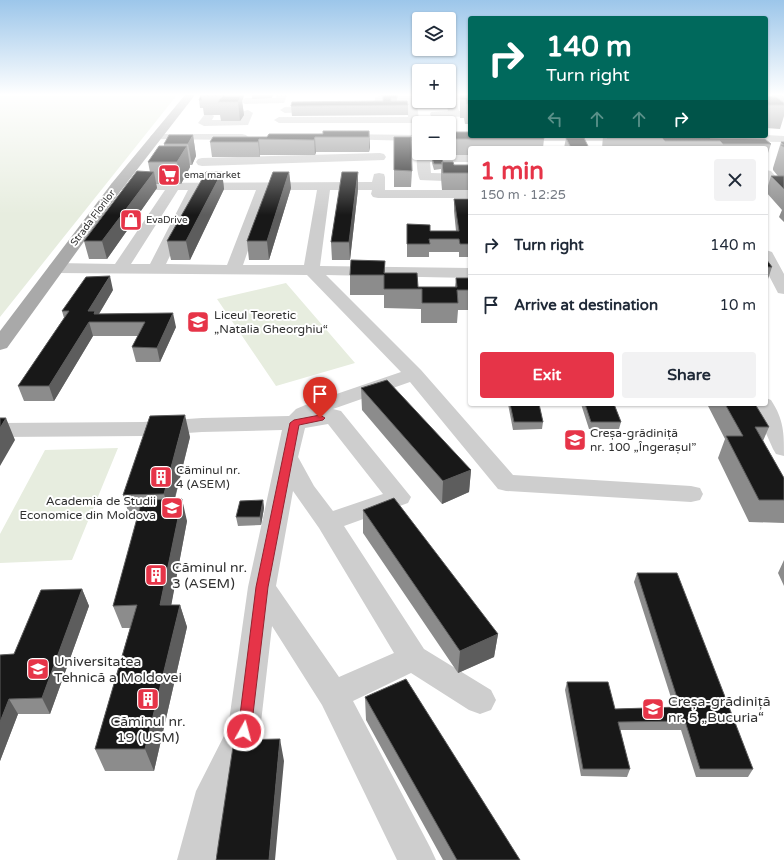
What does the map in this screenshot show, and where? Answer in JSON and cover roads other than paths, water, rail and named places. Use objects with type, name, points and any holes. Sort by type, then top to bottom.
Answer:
[{"type":"main road","name":"Strada Florilor","points":[[0,344],[117,186],[156,137]]},
{"type":"street","points":[[156,137],[250,137]]},
{"type":"street","points":[[156,269],[194,186],[202,162],[214,137]]},
{"type":"street","points":[[327,137],[412,138]]},
{"type":"street","points":[[381,138],[378,194],[468,194]]},
{"type":"street","points":[[502,138],[543,143],[584,143],[605,138]]},
{"type":"street","points":[[669,138],[784,139]]},
{"type":"street","points":[[760,139],[767,146]]},
{"type":"street","points":[[202,162],[380,157]]},
{"type":"street","points":[[456,157],[468,158]]},
{"type":"street","points":[[423,160],[425,178],[468,178]]},
{"type":"street","points":[[768,169],[782,190]]},
{"type":"street","points":[[117,186],[378,186]]},
{"type":"street","points":[[120,269],[174,186]]},
{"type":"street","points":[[233,270],[264,186]]},
{"type":"street","points":[[311,270],[324,186]]},
{"type":"street","points":[[768,190],[782,190]]},
{"type":"street","points":[[768,259],[784,289]]},
{"type":"street","points":[[56,268],[380,270],[468,273]]},
{"type":"street","points":[[311,270],[414,374],[506,483],[691,494]]},
{"type":"street","points":[[380,270],[422,288]]},
{"type":"street","points":[[196,860],[213,790],[244,731],[262,587],[294,423],[304,414],[317,408],[414,374]]},
{"type":"street","points":[[765,406],[784,449]]},
{"type":"street","points":[[0,430],[143,429],[202,425],[294,423],[333,416],[399,497],[328,522]]},
{"type":"street","points":[[287,457],[304,490],[328,522],[413,658],[480,700]]},
{"type":"street","points":[[262,587],[333,695],[417,860]]},
{"type":"street","points":[[333,695],[413,658]]},
{"type":"place","name":"ema market","points":[[169,175]]},
{"type":"place","name":"EvaDrive","points":[[131,220]]},
{"type":"place","name":"Liceul Teoretic „Natalia Gheorghiu“","points":[[198,322]]},
{"type":"place","name":"Creșa-grădiniță nr. 100 „Îngerașul”","points":[[575,440]]},
{"type":"place","name":"Căminul nr. 4 (ASEM)","points":[[161,477]]},
{"type":"place","name":"Academia de Studii Economice din Moldova","points":[[172,508]]},
{"type":"place","name":"Căminul nr. 3 (ASEM)","points":[[156,575]]},
{"type":"place","name":"Universitatea Tehnică a Moldovei","points":[[38,669]]},
{"type":"place","name":"Căminul nr. 19 (USM)","points":[[148,699]]},
{"type":"place","name":"Creșa-grădiniță nr. 5 „Bucuria“","points":[[653,709]]}]
